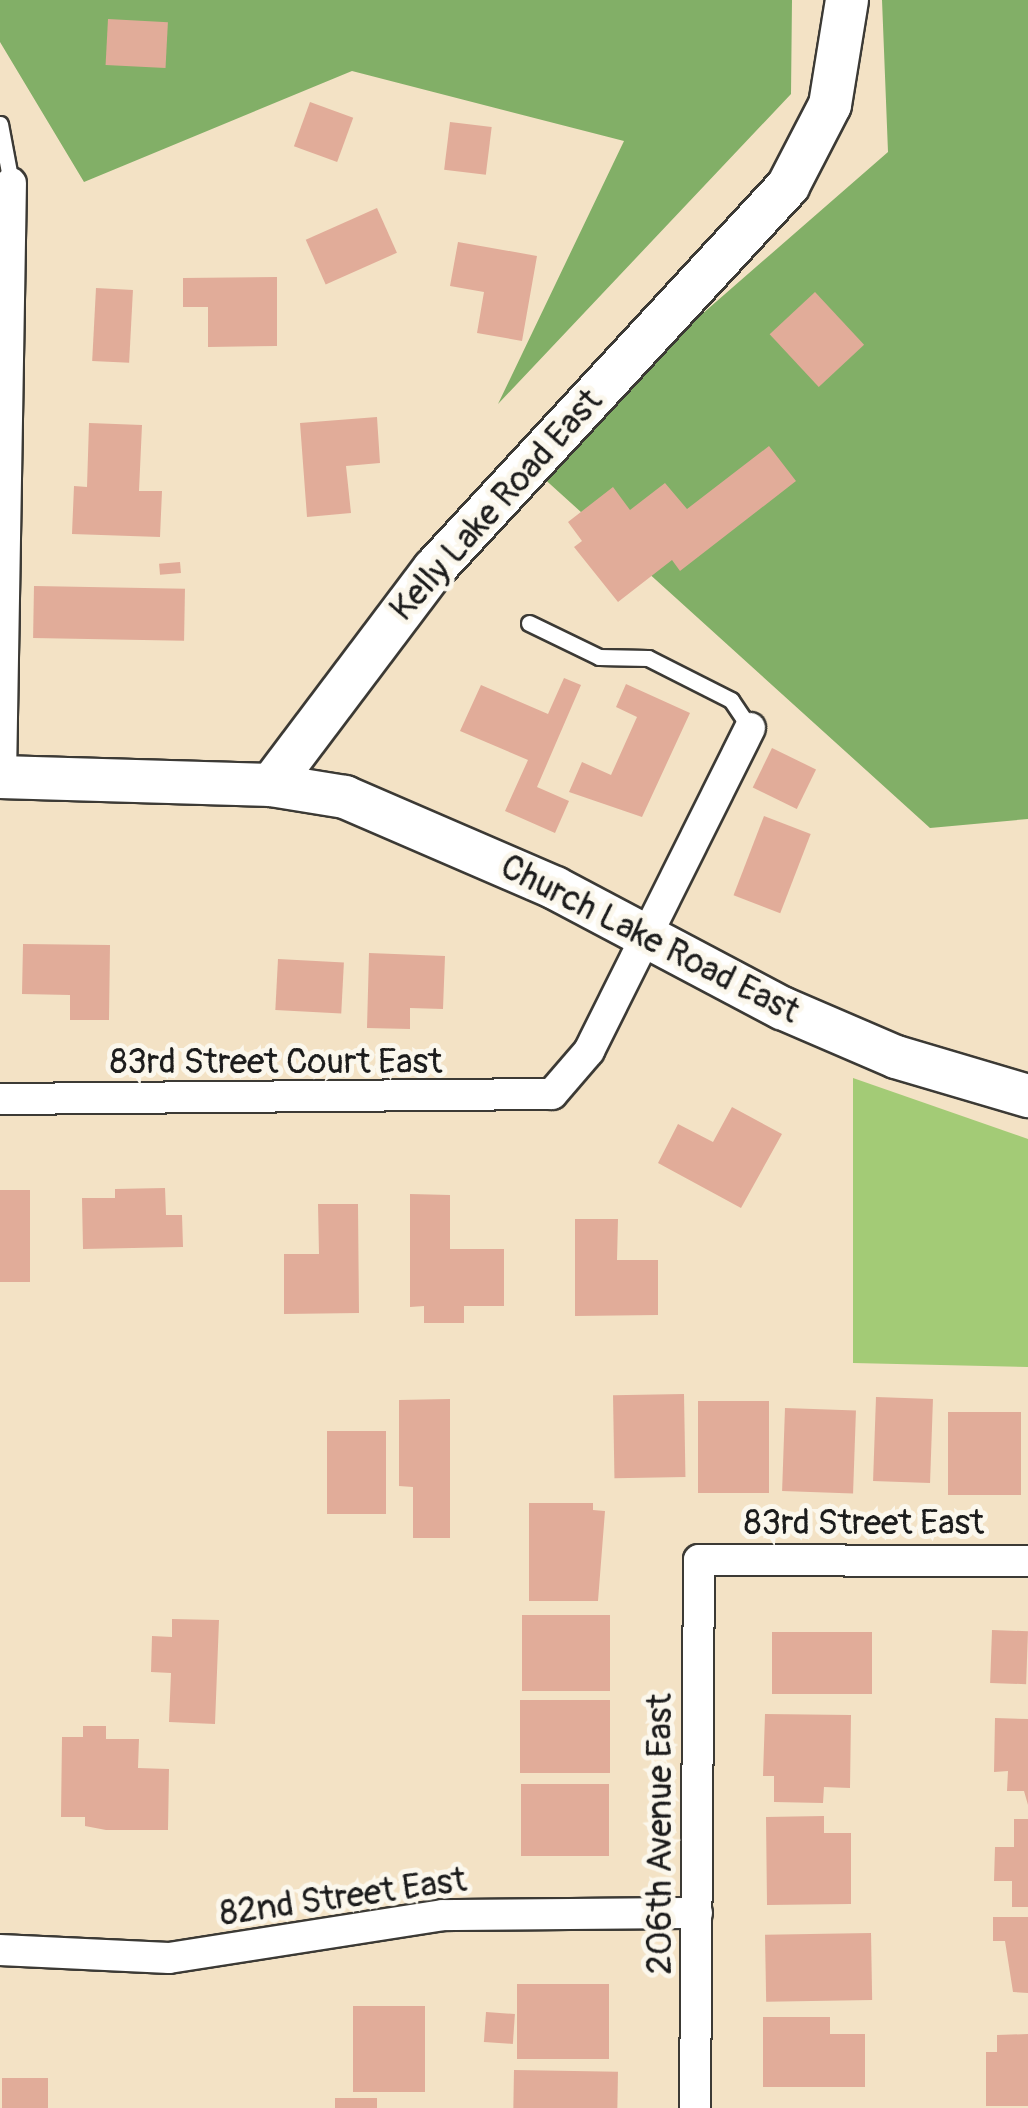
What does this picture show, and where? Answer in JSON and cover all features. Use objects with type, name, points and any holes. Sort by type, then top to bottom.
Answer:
[{"type":"street","name":"Kelly Lake Road East","points":[[271,784],[434,569],[788,186],[830,104],[847,0]]},
{"type":"street","points":[[11,183],[1,777],[271,784]]},
{"type":"street","points":[[646,935],[750,728]]},
{"type":"street","name":"Church Lake Road East","points":[[271,784],[345,797],[452,840],[646,935],[782,1008],[896,1057],[1028,1096]]},
{"type":"street","name":"83rd Street Court East","points":[[0,1099],[552,1094],[588,1051],[646,935]]},
{"type":"street","name":"83rd Street East","points":[[699,1560],[1028,1561]]},
{"type":"street","name":"206th Avenue East","points":[[696,2108],[699,1560]]},
{"type":"street","name":"82nd Street East","points":[[0,1950],[169,1958],[443,1915],[696,1913]]},
{"type":"lane","points":[[0,124],[11,183]]},
{"type":"lane","points":[[529,623],[599,657],[648,658],[731,700],[750,728]]},
{"type":"green space","points":[[0,0],[792,0],[791,94],[498,404],[624,141],[352,71],[84,182],[0,42]]},
{"type":"green space","points":[[882,0],[1028,0],[1028,819],[930,828],[529,465],[888,152]]},
{"type":"green space","points":[[853,1078],[1028,1139],[1028,1367],[853,1363]]},
{"type":"building","points":[[108,19],[168,22],[166,68],[106,65]]},
{"type":"building","points":[[310,102],[353,118],[337,162],[294,146]]},
{"type":"building","points":[[450,122],[492,127],[486,175],[444,170]]},
{"type":"building","points":[[377,208],[397,253],[326,284],[306,240]]},
{"type":"building","points":[[458,242],[537,256],[522,341],[477,333],[484,292],[450,286]]},
{"type":"building","points":[[277,277],[277,346],[208,347],[208,307],[183,307],[183,278]]},
{"type":"building","points":[[96,288],[133,290],[129,363],[92,361]]},
{"type":"building","points":[[815,292],[864,345],[819,387],[770,334]]},
{"type":"building","points":[[377,417],[380,463],[346,466],[351,513],[307,517],[300,423]]},
{"type":"building","points":[[89,423],[142,425],[139,491],[162,491],[160,537],[72,534],[74,486],[87,487]]},
{"type":"building","points":[[769,446],[796,481],[680,571],[672,560],[618,602],[574,547],[582,541],[568,522],[613,487],[630,510],[665,483],[687,509]]},
{"type":"building","points":[[180,562],[181,573],[160,575],[159,564]]},
{"type":"building","points":[[34,586],[185,589],[184,641],[33,638]]},
{"type":"building","points":[[564,678],[581,685],[537,787],[569,801],[555,833],[505,811],[528,760],[460,731],[481,685],[548,714]]},
{"type":"building","points":[[626,684],[690,713],[642,817],[569,792],[582,762],[611,775],[637,717],[616,707]]},
{"type":"building","points":[[772,748],[816,769],[797,809],[753,788]]},
{"type":"building","points":[[764,816],[811,834],[780,913],[734,895]]},
{"type":"building","points":[[23,944],[110,945],[109,1020],[70,1020],[70,995],[22,994]]},
{"type":"building","points":[[369,953],[445,956],[443,1009],[410,1008],[410,1029],[367,1028]]},
{"type":"building","points":[[278,959],[344,962],[341,1013],[275,1010]]},
{"type":"building","points":[[732,1107],[782,1134],[741,1208],[658,1163],[678,1124],[713,1142]]},
{"type":"building","points":[[165,1188],[166,1215],[182,1215],[183,1247],[83,1249],[82,1198],[115,1198],[115,1189]]},
{"type":"building","points":[[0,1190],[30,1190],[30,1282],[0,1282]]},
{"type":"building","points":[[410,1194],[450,1195],[450,1249],[504,1249],[504,1306],[464,1306],[464,1323],[424,1323],[424,1306],[410,1307]]},
{"type":"building","points":[[318,1204],[358,1204],[359,1313],[284,1314],[284,1254],[319,1254]]},
{"type":"building","points":[[575,1219],[618,1219],[617,1260],[658,1260],[658,1315],[575,1316]]},
{"type":"building","points":[[684,1394],[685,1477],[614,1478],[613,1395]]},
{"type":"building","points":[[876,1397],[933,1399],[930,1483],[873,1481]]},
{"type":"building","points":[[450,1399],[450,1538],[413,1538],[413,1487],[399,1486],[399,1400]]},
{"type":"building","points":[[698,1401],[769,1401],[769,1493],[698,1493]]},
{"type":"building","points":[[785,1408],[856,1410],[853,1493],[782,1491]]},
{"type":"building","points":[[948,1412],[1021,1412],[1021,1495],[948,1495]]},
{"type":"building","points":[[327,1431],[386,1431],[386,1514],[327,1514]]},
{"type":"building","points":[[529,1503],[593,1503],[593,1510],[605,1511],[598,1601],[529,1601]]},
{"type":"building","points":[[522,1615],[610,1615],[610,1691],[522,1691]]},
{"type":"building","points":[[172,1619],[219,1620],[215,1724],[169,1722],[171,1673],[151,1672],[152,1636],[172,1637]]},
{"type":"building","points":[[992,1630],[1028,1631],[1026,1684],[990,1683]]},
{"type":"building","points":[[772,1632],[872,1632],[872,1694],[772,1694]]},
{"type":"building","points":[[520,1700],[610,1700],[610,1773],[520,1773]]},
{"type":"building","points":[[765,1714],[851,1715],[850,1788],[824,1787],[823,1803],[774,1802],[774,1776],[763,1776]]},
{"type":"building","points":[[995,1718],[1028,1719],[1028,1805],[1024,1791],[1007,1791],[1008,1771],[994,1772]]},
{"type":"building","points":[[83,1726],[106,1726],[106,1739],[139,1739],[138,1768],[169,1769],[168,1830],[106,1830],[85,1826],[85,1817],[61,1817],[62,1737],[83,1737]]},
{"type":"building","points":[[521,1784],[609,1784],[609,1856],[521,1856]]},
{"type":"building","points":[[824,1816],[824,1833],[851,1833],[851,1904],[767,1905],[766,1817]]},
{"type":"building","points":[[1014,1819],[1028,1819],[1028,1907],[1012,1907],[1012,1881],[994,1881],[995,1847],[1014,1847]]},
{"type":"building","points":[[993,1917],[1028,1917],[1028,1993],[1013,1992],[1005,1941],[993,1941]]},
{"type":"building","points":[[871,1933],[872,2000],[766,2002],[765,1935]]},
{"type":"building","points":[[517,1984],[609,1984],[609,2059],[517,2059]]},
{"type":"building","points":[[353,2006],[425,2006],[425,2092],[353,2092]]},
{"type":"building","points":[[486,2012],[515,2014],[513,2044],[484,2042]]},
{"type":"building","points":[[763,2017],[830,2017],[830,2034],[865,2034],[865,2087],[763,2087]]},
{"type":"building","points":[[1028,2034],[1028,2106],[986,2106],[986,2052],[997,2052],[997,2035]]},
{"type":"building","points":[[514,2070],[618,2072],[617,2108],[513,2108]]},
{"type":"building","points":[[2,2078],[48,2078],[48,2108],[2,2108]]},
{"type":"building","points":[[335,2098],[377,2098],[377,2108],[335,2108]]}]
